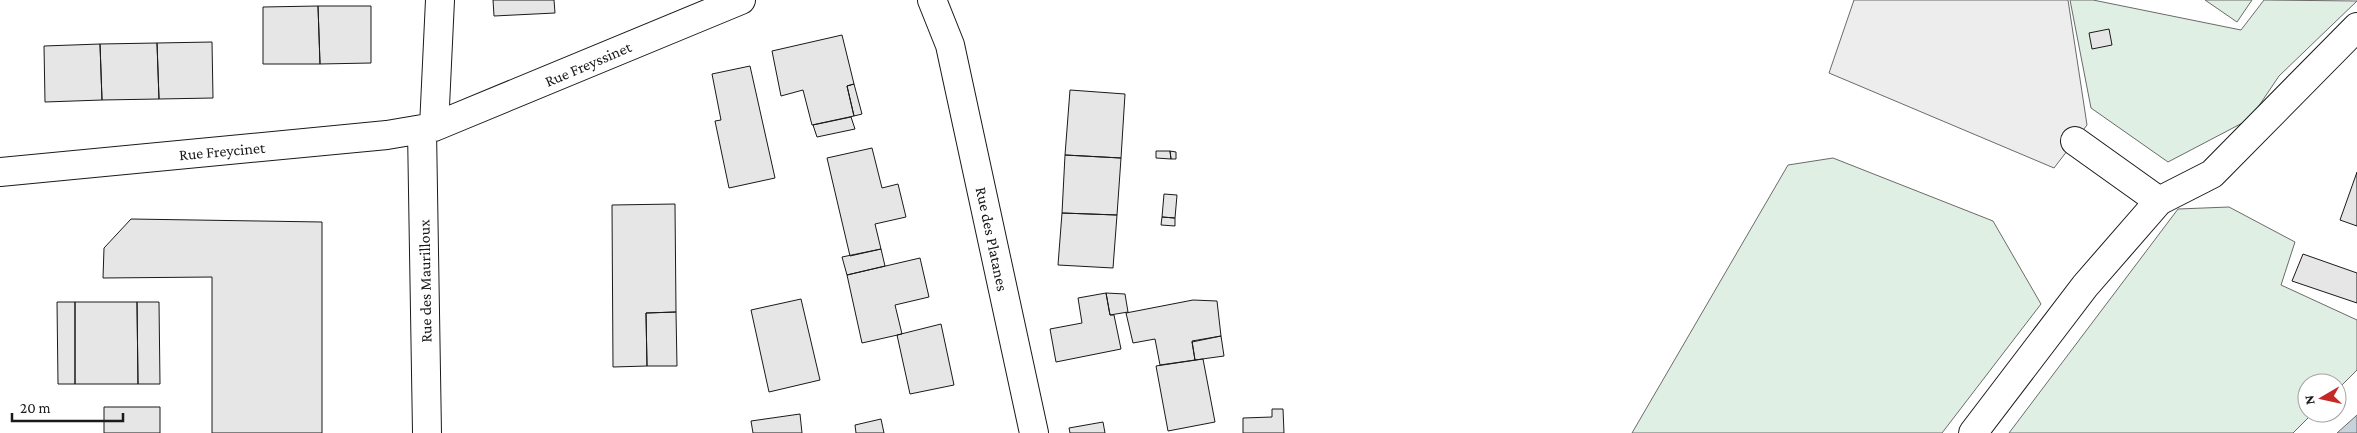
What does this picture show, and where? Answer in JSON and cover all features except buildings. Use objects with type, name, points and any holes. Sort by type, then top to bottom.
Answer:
[{"type":"street","name":"Rue des Maurilloux","points":[[428,433],[428,128],[440,0]]},
{"type":"street","name":"Rue Freyssinet","points":[[428,128],[741,0]]},
{"type":"street","name":"Rue des Platanes","points":[[932,0],[950,45],[1034,433]]},
{"type":"street","points":[[1973,433],[2085,286],[2159,201],[2212,174],[2357,26]]},
{"type":"street","name":"Rue Freycinet","points":[[3,170],[428,128]]},
{"type":"street","points":[[2075,141],[2159,201]]},
{"type":"green space","points":[[2070,0],[2093,0],[2241,30],[2264,0],[2357,1],[2279,76],[2250,119],[2168,162],[2091,108]]},
{"type":"green space","points":[[2205,0],[2252,0],[2237,22]]},
{"type":"green space","points":[[1833,158],[1993,221],[2041,304],[1942,433],[1632,433],[1788,165]]},
{"type":"green space","points":[[2229,207],[2295,242],[2281,285],[2357,320],[2357,370],[2347,380],[2347,373],[2297,373],[2297,423],[2303,423],[2293,433],[2009,433],[2178,209]]},
{"type":"shaded area","points":[[1854,0],[2068,0],[2087,125],[2054,168],[1829,73]]},
{"type":"shaded area","points":[[2357,415],[2357,433],[2337,433]]}]
